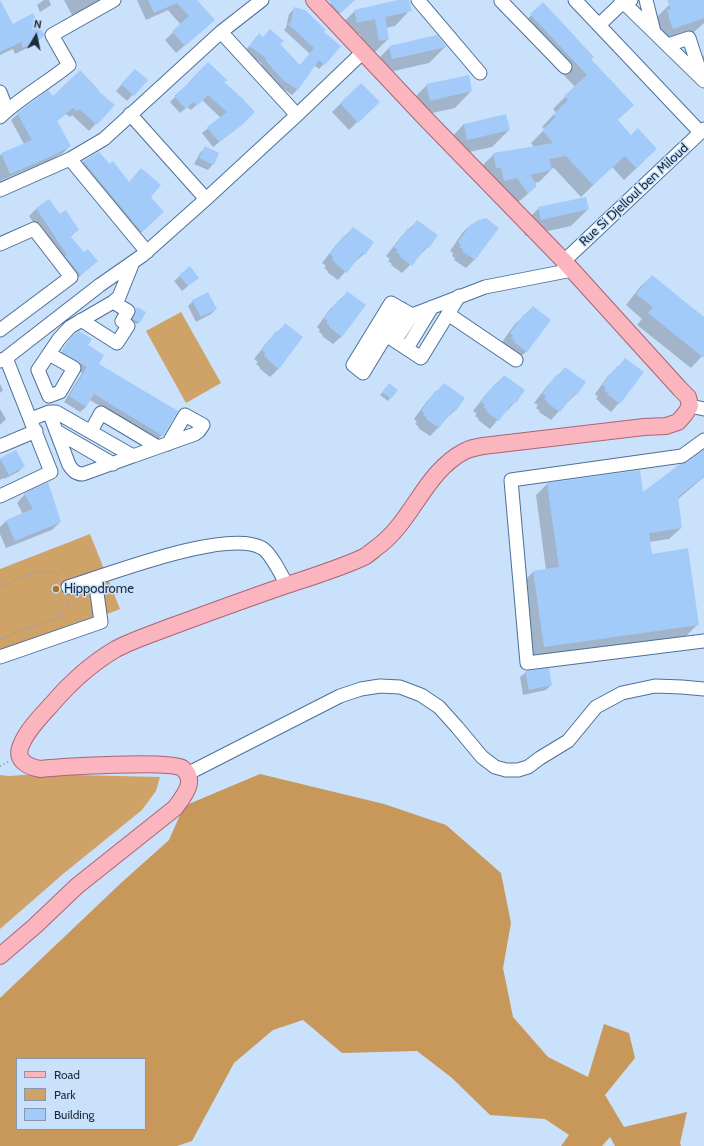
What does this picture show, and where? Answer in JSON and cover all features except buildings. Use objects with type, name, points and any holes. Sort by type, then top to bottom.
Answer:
[{"type":"main road","points":[[0,956],[35,926],[77,886],[175,808],[185,795],[188,788],[189,781],[187,774],[181,768],[173,765],[145,764],[40,769],[30,767],[22,761],[19,755],[24,739],[60,695],[90,668],[116,650],[132,642],[223,607],[340,567],[365,556],[384,542],[398,528],[442,468],[467,450],[483,446],[644,427],[666,426],[678,422],[685,414],[697,407],[568,265],[425,118],[314,0]]},
{"type":"street","points":[[0,92],[4,113],[52,78],[68,65],[52,35],[114,0]]},
{"type":"street","points":[[0,190],[70,159],[104,139],[221,32],[262,0]]},
{"type":"street","points":[[418,0],[480,73]]},
{"type":"street","points":[[502,0],[565,66]]},
{"type":"street","points":[[575,0],[702,130]]},
{"type":"street","points":[[646,0],[654,32]]},
{"type":"street","points":[[599,25],[625,1],[703,80]]},
{"type":"street","points":[[221,32],[297,115]]},
{"type":"street","points":[[668,45],[689,38],[703,80]]},
{"type":"street","points":[[0,496],[51,472],[36,432],[3,359],[100,285],[147,252],[297,115],[363,52]]},
{"type":"street","points":[[130,114],[206,199]]},
{"type":"street","name":"Rue Si Djelloul ben Miloud","points":[[568,265],[702,130]]},
{"type":"street","points":[[70,159],[147,252]]},
{"type":"street","points":[[0,244],[34,229],[71,277],[0,330]]},
{"type":"street","points":[[49,354],[59,339],[70,327],[119,297],[133,262]]},
{"type":"street","points":[[407,312],[391,338],[363,373],[353,366],[391,303],[407,312],[432,307],[485,286],[568,265]]},
{"type":"street","points":[[391,338],[421,358],[459,296]]},
{"type":"street","points":[[81,320],[117,343],[128,326],[122,321],[128,311],[113,302]]},
{"type":"street","points":[[407,348],[432,307]]},
{"type":"street","points":[[448,314],[516,360]]},
{"type":"street","points":[[30,419],[49,412],[56,412],[134,456]]},
{"type":"street","points":[[49,412],[69,465],[74,472],[78,474],[83,474],[113,464],[163,445],[101,413],[90,431]]},
{"type":"street","points":[[56,431],[113,464]]},
{"type":"street","points":[[0,446],[36,432]]},
{"type":"street","points":[[704,440],[682,456],[511,480],[527,663],[704,641]]},
{"type":"street","points":[[68,587],[150,560],[183,551],[237,543],[251,543],[263,548],[280,571],[287,585]]},
{"type":"street","points":[[0,657],[101,622],[95,578]]},
{"type":"street","points":[[187,774],[340,696],[361,689],[380,686],[400,687],[421,695],[438,707],[457,726],[482,757],[495,767],[506,770],[518,770],[528,767],[568,740],[596,707],[622,693],[655,686],[704,689]]},
{"type":"path","points":[[0,586],[36,572],[47,571],[52,572],[62,578],[68,587],[69,598],[66,609],[59,617],[0,639]]},
{"type":"green space","points":[[181,312],[221,383],[186,403],[146,331]]},
{"type":"green space","name":"Hippodrome","points":[[90,534],[120,609],[0,656],[0,569]]},
{"type":"green space","points":[[35,774],[160,777],[156,791],[142,810],[63,874],[0,929],[0,775],[9,776]]},
{"type":"shaded area","points":[[260,774],[384,804],[446,825],[501,873],[511,923],[503,968],[513,1017],[548,1057],[588,1077],[604,1024],[629,1033],[635,1058],[605,1095],[624,1127],[687,1112],[680,1143],[681,1146],[615,1146],[610,1137],[602,1146],[561,1146],[569,1135],[545,1119],[490,1115],[452,1078],[417,1051],[342,1053],[303,1020],[273,1030],[234,1063],[192,1141],[177,1146],[0,1146],[0,998],[121,883],[169,840],[184,806]]},
{"type":"place","name":"Hippodrome","points":[[56,589]]}]
